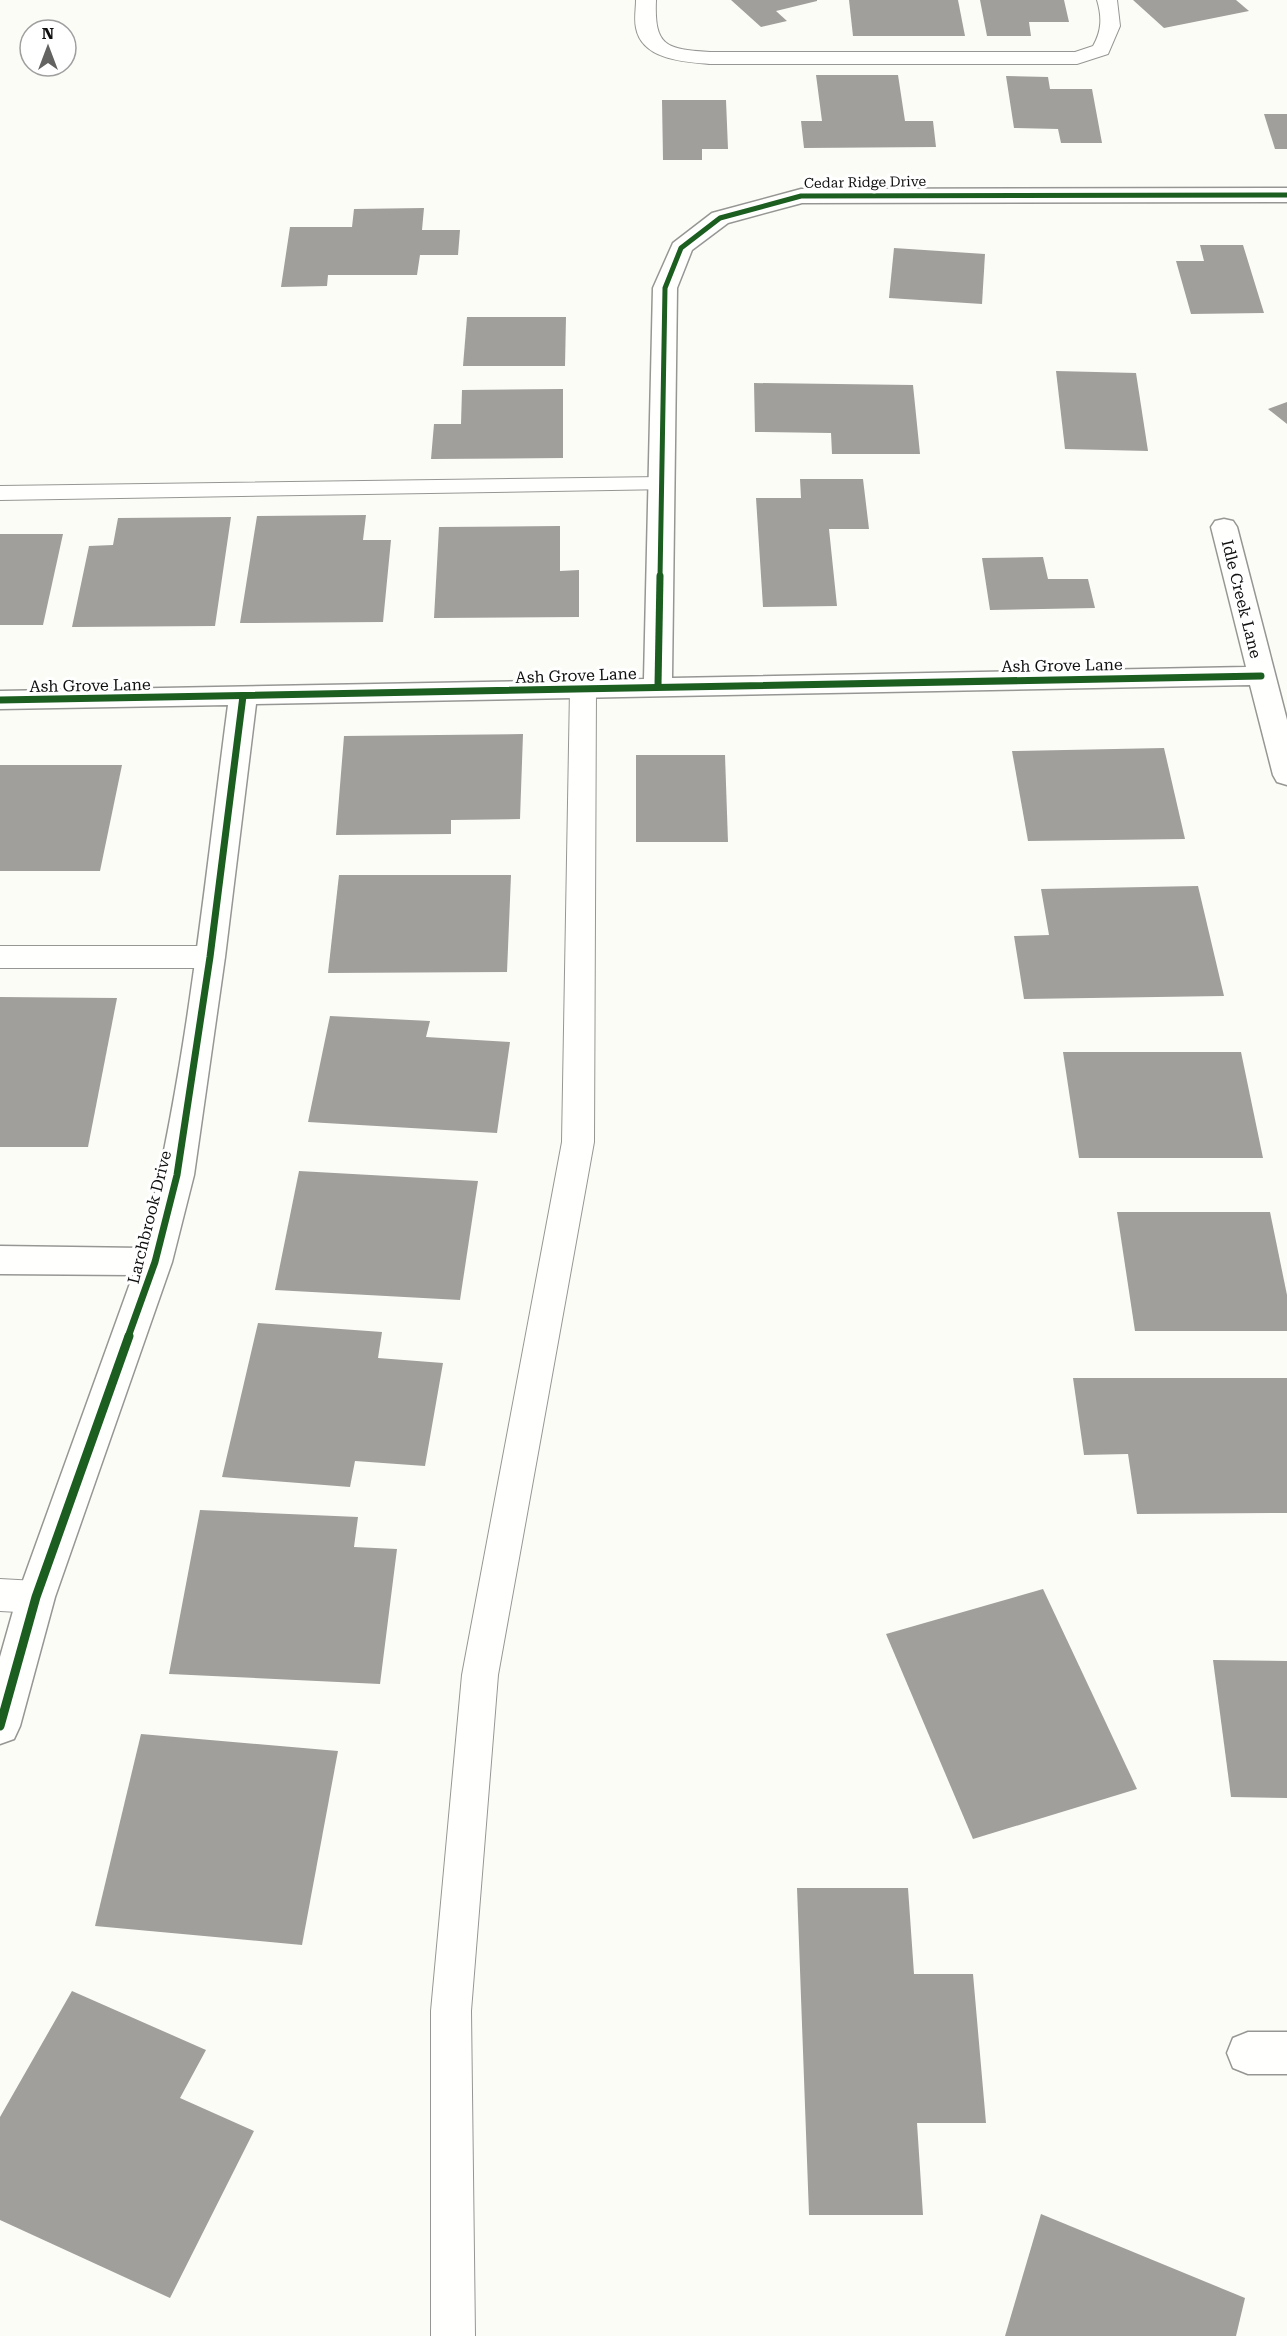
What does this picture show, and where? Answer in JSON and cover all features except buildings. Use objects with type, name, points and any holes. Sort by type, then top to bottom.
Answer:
[{"type":"street","name":"Cedar Ridge Drive","points":[[658,685],[665,288],[681,248],[720,218],[801,196],[1287,195]]},
{"type":"street","name":"Idle Creek Lane","points":[[1224,527],[1287,775]]},
{"type":"street","name":"Ash Grove Lane","points":[[0,700],[583,689],[658,685],[1261,676]]},
{"type":"street","name":"Larchbrook Drive","points":[[0,1726],[36,1598],[155,1262],[177,1175],[210,957],[243,696]]},
{"type":"street","points":[[0,1260],[155,1262]]},
{"type":"lane","points":[[646,0],[646,31],[650,39],[676,53],[719,58],[1077,58],[1101,50],[1109,36],[1112,18],[1107,0]]},
{"type":"lane","points":[[0,493],[661,484]]},
{"type":"lane","points":[[453,2336],[451,2012],[480,1675],[578,1142],[583,689]]},
{"type":"lane","points":[[0,957],[210,957]]},
{"type":"lane","points":[[0,1595],[36,1598]]},
{"type":"cycle path","points":[[658,685],[665,288],[681,248],[688,240],[720,218],[801,196],[1287,195]]},
{"type":"cycle path","points":[[0,700],[1261,676]]},
{"type":"cycle path","points":[[0,1726],[36,1597],[155,1262],[177,1175],[210,957],[243,696]]}]
